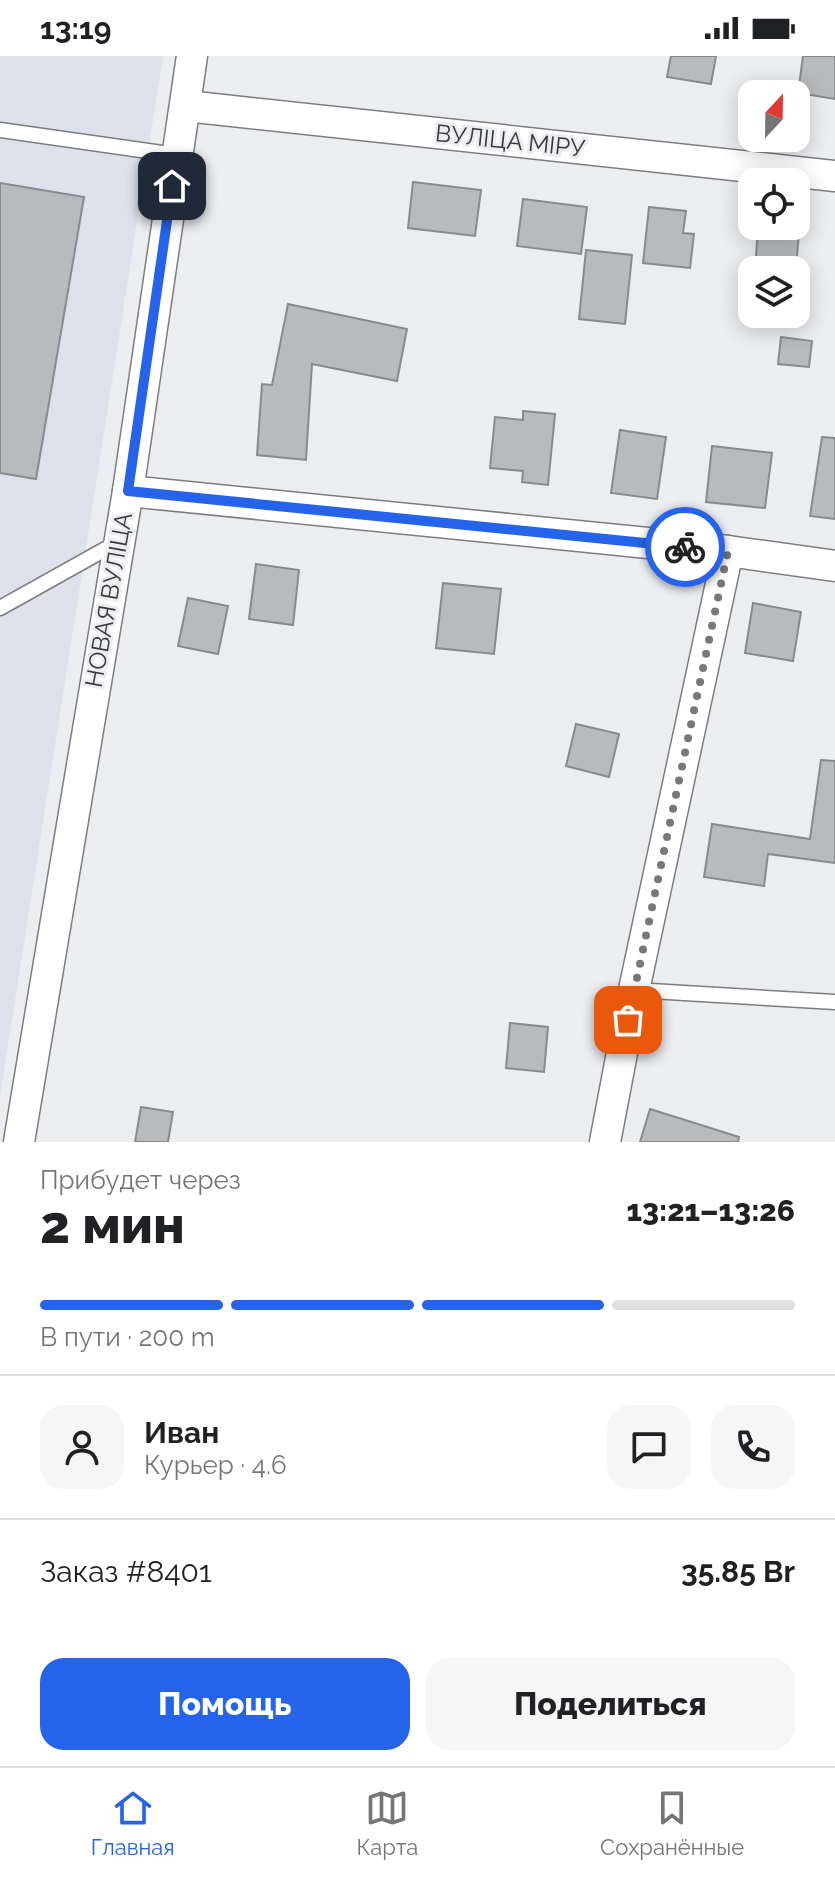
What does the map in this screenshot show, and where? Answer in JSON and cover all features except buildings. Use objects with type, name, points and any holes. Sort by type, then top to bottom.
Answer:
[{"type":"street","name":"НОВАЯ ВУЛІЦА","points":[[19,1142],[128,491],[192,56]]},
{"type":"street","name":"ВУЛІЦА МІРУ","points":[[186,106],[835,176]]},
{"type":"street","points":[[128,491],[728,551],[835,566]]},
{"type":"street","points":[[605,1142],[634,990],[728,551]]},
{"type":"lane","points":[[0,130],[176,155]]},
{"type":"lane","points":[[0,608],[119,542]]},
{"type":"lane","points":[[634,990],[835,1002]]},
{"type":"shaded area","points":[[0,56],[163,56],[0,1096]]},
{"type":"way so far","points":[[628,1020],[728,551],[685,547]]},
{"type":"route","points":[[172,186],[128,491],[685,547]]}]
